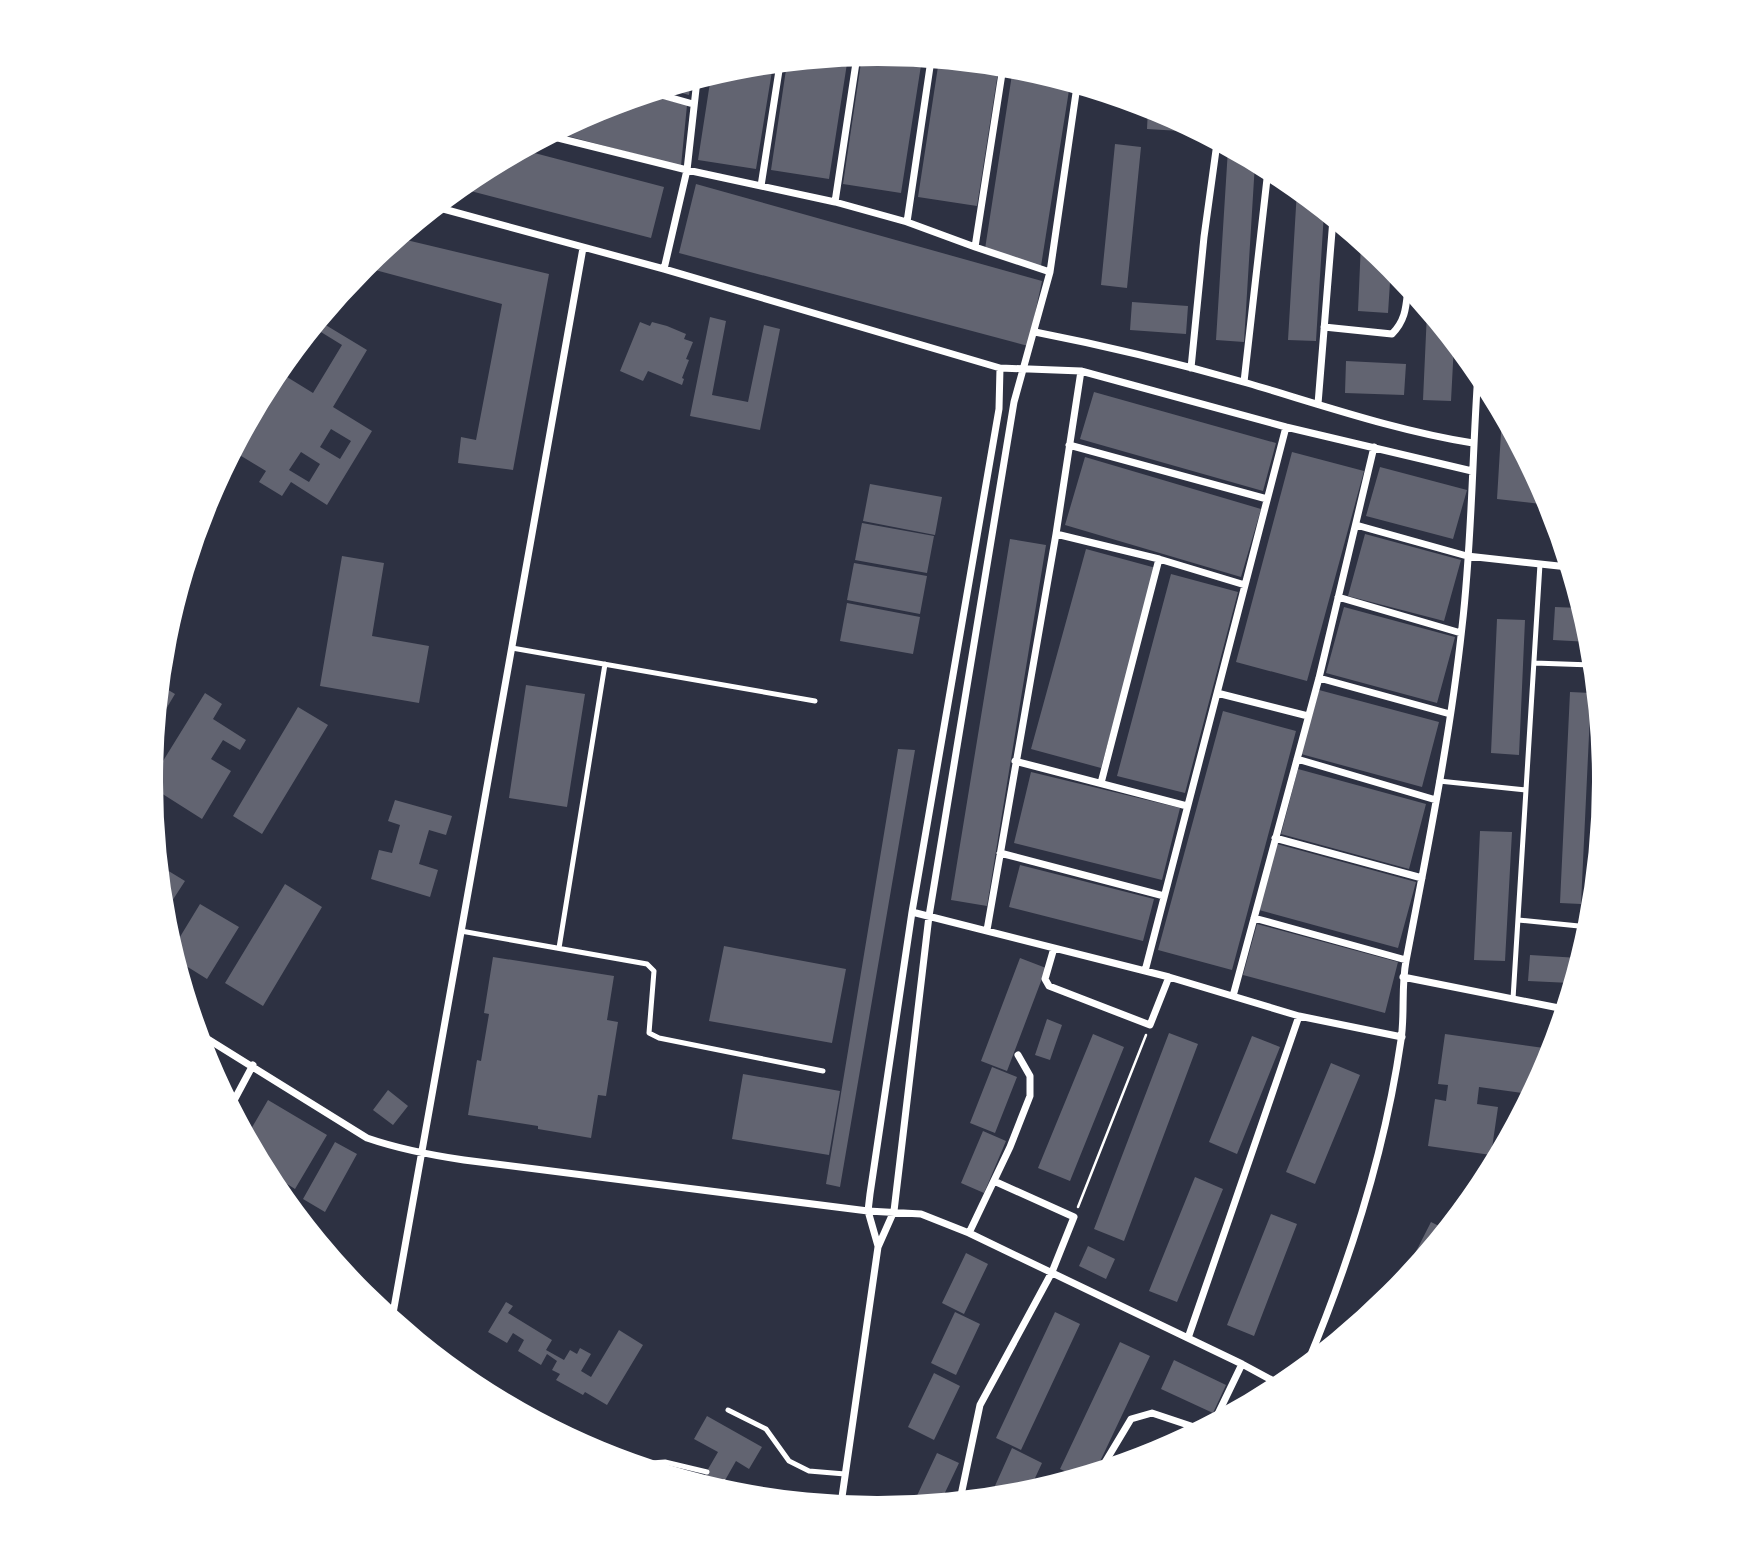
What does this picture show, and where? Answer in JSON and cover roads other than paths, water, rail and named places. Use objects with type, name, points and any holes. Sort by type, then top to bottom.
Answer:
[{"type":"street","points":[[835,202],[855,67]]},
{"type":"street","points":[[907,222],[930,69]]},
{"type":"street","points":[[761,186],[778,74]]},
{"type":"street","points":[[975,247],[1001,78]]},
{"type":"street","points":[[664,269],[687,170],[695,90]]},
{"type":"street","points":[[842,1495],[878,1247],[894,1212],[929,916],[1012,417],[1050,272],[1076,95]]},
{"type":"street","points":[[670,97],[693,104]]},
{"type":"street","points":[[563,139],[687,170],[835,202],[907,222],[1050,272]]},
{"type":"street","points":[[1191,368],[1216,152]]},
{"type":"street","points":[[1244,382],[1267,182]]},
{"type":"street","points":[[447,210],[664,269],[1000,368],[1081,371],[1286,427],[1472,471]]},
{"type":"street","points":[[1318,404],[1332,231]]},
{"type":"street","points":[[394,1307],[583,248]]},
{"type":"street","points":[[1324,327],[1392,334],[1401,325],[1406,302]]},
{"type":"street","points":[[1035,332],[1089,341],[1433,436],[1473,443]]},
{"type":"street","points":[[878,1247],[868,1211],[912,912],[999,410],[1000,368]]},
{"type":"street","points":[[987,930],[1056,534],[1081,371]]},
{"type":"street","points":[[1314,1346],[1361,1213],[1387,1116],[1402,1037],[1403,977],[1436,800],[1461,634],[1477,393]]},
{"type":"street","points":[[1144,971],[1286,427]]},
{"type":"street","points":[[1069,445],[1267,499]]},
{"type":"street","points":[[1233,996],[1319,678],[1374,447]]},
{"type":"street","points":[[1356,525],[1467,556],[1559,567]]},
{"type":"street","points":[[1056,534],[1159,559],[1245,585]]},
{"type":"street","points":[[1101,783],[1159,559]]},
{"type":"street","points":[[1338,597],[1461,634]]},
{"type":"street","points":[[1319,678],[1450,714]]},
{"type":"street","points":[[1217,693],[1308,716]]},
{"type":"street","points":[[1297,759],[1436,800]]},
{"type":"street","points":[[1015,761],[1187,806]]},
{"type":"street","points":[[1275,838],[1422,878]]},
{"type":"street","points":[[1000,853],[1164,896]]},
{"type":"street","points":[[912,912],[1169,977],[1299,1016],[1402,1037]]},
{"type":"street","points":[[1254,918],[1406,960]]},
{"type":"street","points":[[1054,948],[1045,979],[1049,985],[1150,1025],[1169,977]]},
{"type":"street","points":[[1403,977],[1555,1007]]},
{"type":"street","points":[[1188,1338],[1299,1016]]},
{"type":"street","points":[[212,1041],[367,1138],[422,1154],[868,1211],[921,1214],[1052,1272],[1269,1378]]},
{"type":"street","points":[[969,1233],[1030,1096],[1030,1076],[1018,1055]]},
{"type":"street","points":[[236,1096],[253,1065]]},
{"type":"street","points":[[962,1490],[979,1405],[1052,1272],[1074,1217],[994,1181]]},
{"type":"street","points":[[1221,1407],[1242,1364]]},
{"type":"street","points":[[1107,1458],[1130,1419],[1152,1413],[1187,1425]]},
{"type":"lane","points":[[1513,999],[1540,565]]},
{"type":"lane","points":[[512,648],[815,701]]},
{"type":"lane","points":[[1534,663],[1581,665]]},
{"type":"lane","points":[[559,948],[605,664]]},
{"type":"lane","points":[[1439,781],[1526,790]]},
{"type":"lane","points":[[1518,920],[1577,926]]},
{"type":"lane","points":[[461,931],[646,964],[654,971],[649,1033],[659,1038],[823,1071]]},
{"type":"lane","points":[[727,1410],[766,1429],[789,1461],[809,1471],[845,1474]]},
{"type":"lane","points":[[662,1462],[707,1472]]}]
